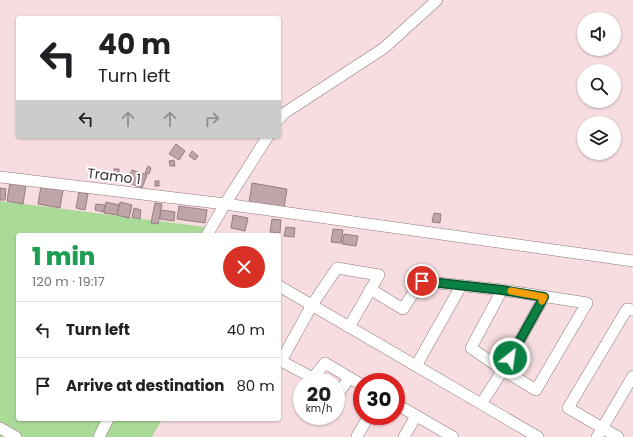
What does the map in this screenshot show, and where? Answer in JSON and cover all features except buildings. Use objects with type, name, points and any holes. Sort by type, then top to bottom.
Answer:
[{"type":"street","points":[[281,116],[384,48],[437,0]]},
{"type":"street","points":[[208,233],[267,138]]},
{"type":"street","name":"Tramo 1","points":[[0,177],[225,204],[633,261]]},
{"type":"street","points":[[301,373],[281,361],[312,305],[337,268],[379,275],[349,326]]},
{"type":"street","points":[[370,289],[403,309],[422,281],[502,290],[587,302],[536,390],[471,348],[502,290]]},
{"type":"street","points":[[416,366],[461,286]]},
{"type":"street","points":[[281,287],[534,436]]},
{"type":"street","points":[[481,404],[503,370],[544,297]]},
{"type":"street","points":[[618,437],[599,432],[568,408],[627,309],[633,310]]},
{"type":"street","points":[[318,373],[325,363],[342,373]]},
{"type":"street","points":[[345,375],[353,380]]},
{"type":"street","points":[[599,432],[633,376]]},
{"type":"street","points":[[345,385],[350,378]]},
{"type":"street","points":[[405,409],[450,436]]},
{"type":"street","points":[[404,437],[416,416]]},
{"type":"street","points":[[99,437],[107,421]]},
{"type":"street","points":[[357,436],[364,425]]},
{"type":"street","points":[[0,428],[16,437]]},
{"type":"green space","points":[[0,201],[206,227],[204,233],[16,233],[16,421],[101,421],[93,437],[0,437]]},
{"type":"green space","points":[[108,421],[161,421],[152,437],[103,437]]},
{"type":"slow traffic","points":[[511,291],[544,297],[542,301]]},
{"type":"route","points":[[422,281],[502,290],[544,297],[510,358]]}]
